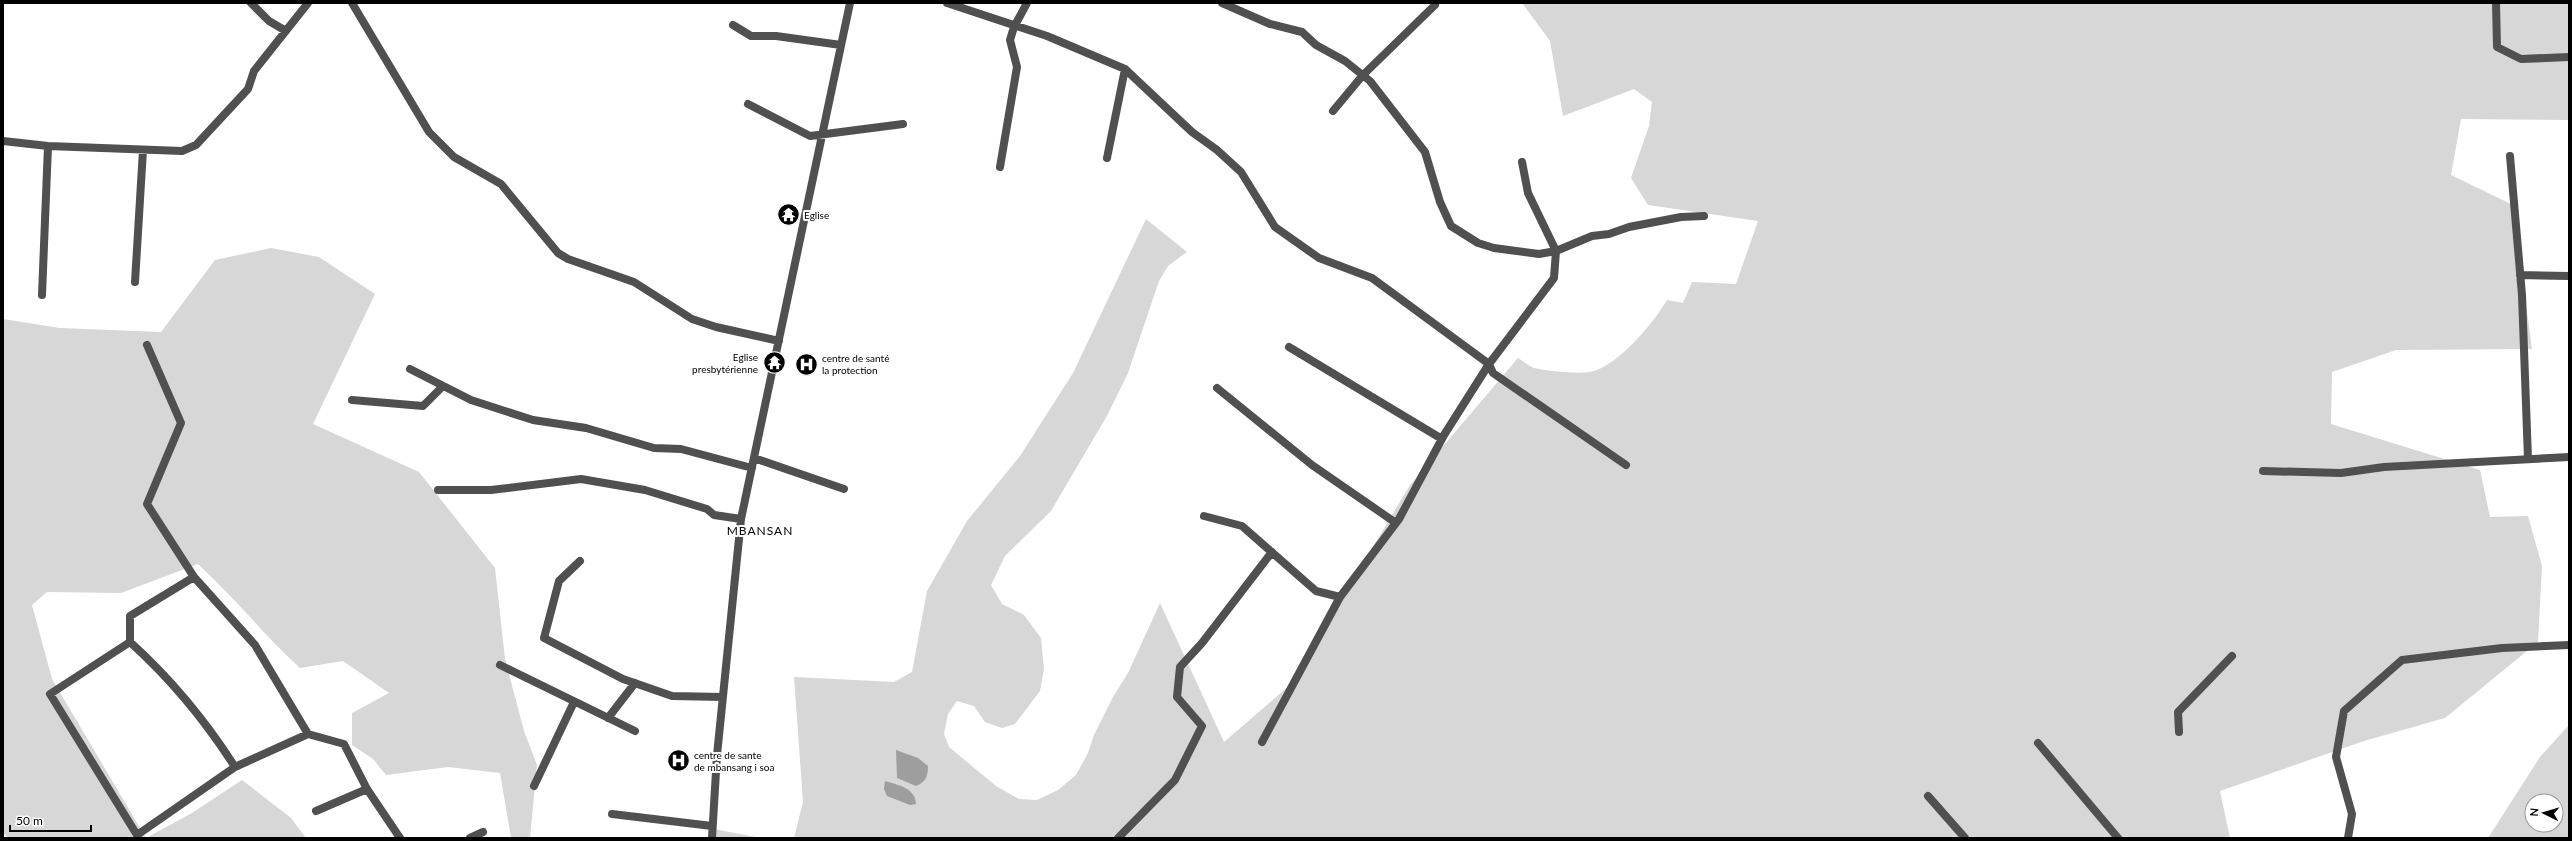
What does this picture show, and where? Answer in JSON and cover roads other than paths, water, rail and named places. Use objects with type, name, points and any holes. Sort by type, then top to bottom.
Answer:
[{"type":"street","points":[[251,3],[269,21],[286,31]]},
{"type":"street","points":[[3,141],[48,146],[182,151],[196,144],[248,89],[254,71],[308,3]]},
{"type":"street","points":[[352,3],[429,132],[454,157],[500,184],[558,253],[568,259],[634,282],[692,319],[716,327],[779,341]]},
{"type":"street","points":[[712,838],[723,697],[741,519],[850,3]]},
{"type":"street","points":[[947,3],[982,13],[1014,27],[1047,36],[1125,70],[1192,132],[1217,150],[1241,172],[1275,227],[1320,258],[1372,278],[1489,364],[1493,373],[1626,465]]},
{"type":"street","points":[[1000,166],[1017,67],[1010,40],[1014,27],[1027,3]]},
{"type":"street","points":[[1222,3],[1270,24],[1302,32],[1316,45],[1345,61],[1370,81],[1425,152],[1440,202],[1451,226],[1459,233],[1494,248],[1539,254],[1556,251],[1592,236],[1609,234],[1629,227],[1681,217],[1704,216]]},
{"type":"street","points":[[2496,3],[2497,47],[2521,59],[2569,57]]},
{"type":"street","points":[[1333,111],[1363,75],[1434,5]]},
{"type":"street","points":[[733,26],[751,36],[789,38],[841,45]]},
{"type":"street","points":[[1107,158],[1125,70]]},
{"type":"street","points":[[748,104],[810,136],[903,124]]},
{"type":"street","points":[[42,295],[48,146]]},
{"type":"street","points":[[135,282],[143,150]]},
{"type":"street","points":[[2510,156],[2520,275],[2528,459]]},
{"type":"street","points":[[1262,742],[1340,597],[1396,523],[1442,439],[1489,364],[1554,278],[1556,251],[1528,193],[1522,162]]},
{"type":"street","points":[[2520,275],[2569,276]]},
{"type":"street","points":[[147,344],[181,424],[147,504],[194,577],[255,645],[308,734]]},
{"type":"street","points":[[1289,347],[1442,439]]},
{"type":"street","points":[[410,369],[471,400],[533,420],[586,428],[654,448],[681,449],[752,468]]},
{"type":"street","points":[[352,400],[423,406],[443,386]]},
{"type":"street","points":[[1217,388],[1312,465],[1396,523]]},
{"type":"street","points":[[2263,471],[2341,473],[2384,467],[2569,457]]},
{"type":"street","points":[[754,458],[844,488]]},
{"type":"street","points":[[438,490],[491,490],[582,479],[645,490],[707,509],[714,515],[741,519]]},
{"type":"street","points":[[1204,516],[1242,526],[1316,591],[1340,597]]},
{"type":"street","points":[[1118,838],[1175,780],[1202,726],[1177,697],[1180,667],[1272,552]]},
{"type":"street","points":[[580,561],[559,581],[544,638],[635,683],[672,696],[723,697]]},
{"type":"street","points":[[194,577],[130,616],[130,642],[166,674],[215,735],[236,767]]},
{"type":"street","points":[[130,642],[50,694],[137,835],[236,767],[308,734],[344,744],[367,789],[400,838]]},
{"type":"street","points":[[2348,838],[2352,814],[2336,757],[2344,711],[2402,660],[2502,648],[2569,645]]},
{"type":"street","points":[[2179,732],[2178,712],[2232,656]]},
{"type":"street","points":[[500,665],[635,731]]},
{"type":"street","points":[[608,718],[635,683]]},
{"type":"street","points":[[534,786],[574,702]]},
{"type":"street","points":[[2038,743],[2118,838]]},
{"type":"street","points":[[316,811],[367,789]]},
{"type":"street","points":[[1928,796],[1965,838]]},
{"type":"street","points":[[612,814],[712,826]]},
{"type":"street","points":[[470,838],[483,832]]},
{"type":"place","name":"Eglise","points":[[788,215]]},
{"type":"place","name":"Eglise presbytérienne","points":[[774,363]]},
{"type":"place","name":"centre de santé la protection","points":[[806,364]]},
{"type":"place","name":"centre de sante de mbansang i soa","points":[[679,761]]},
{"type":"district","name":"MBANSAN","points":[[760,531]]}]
